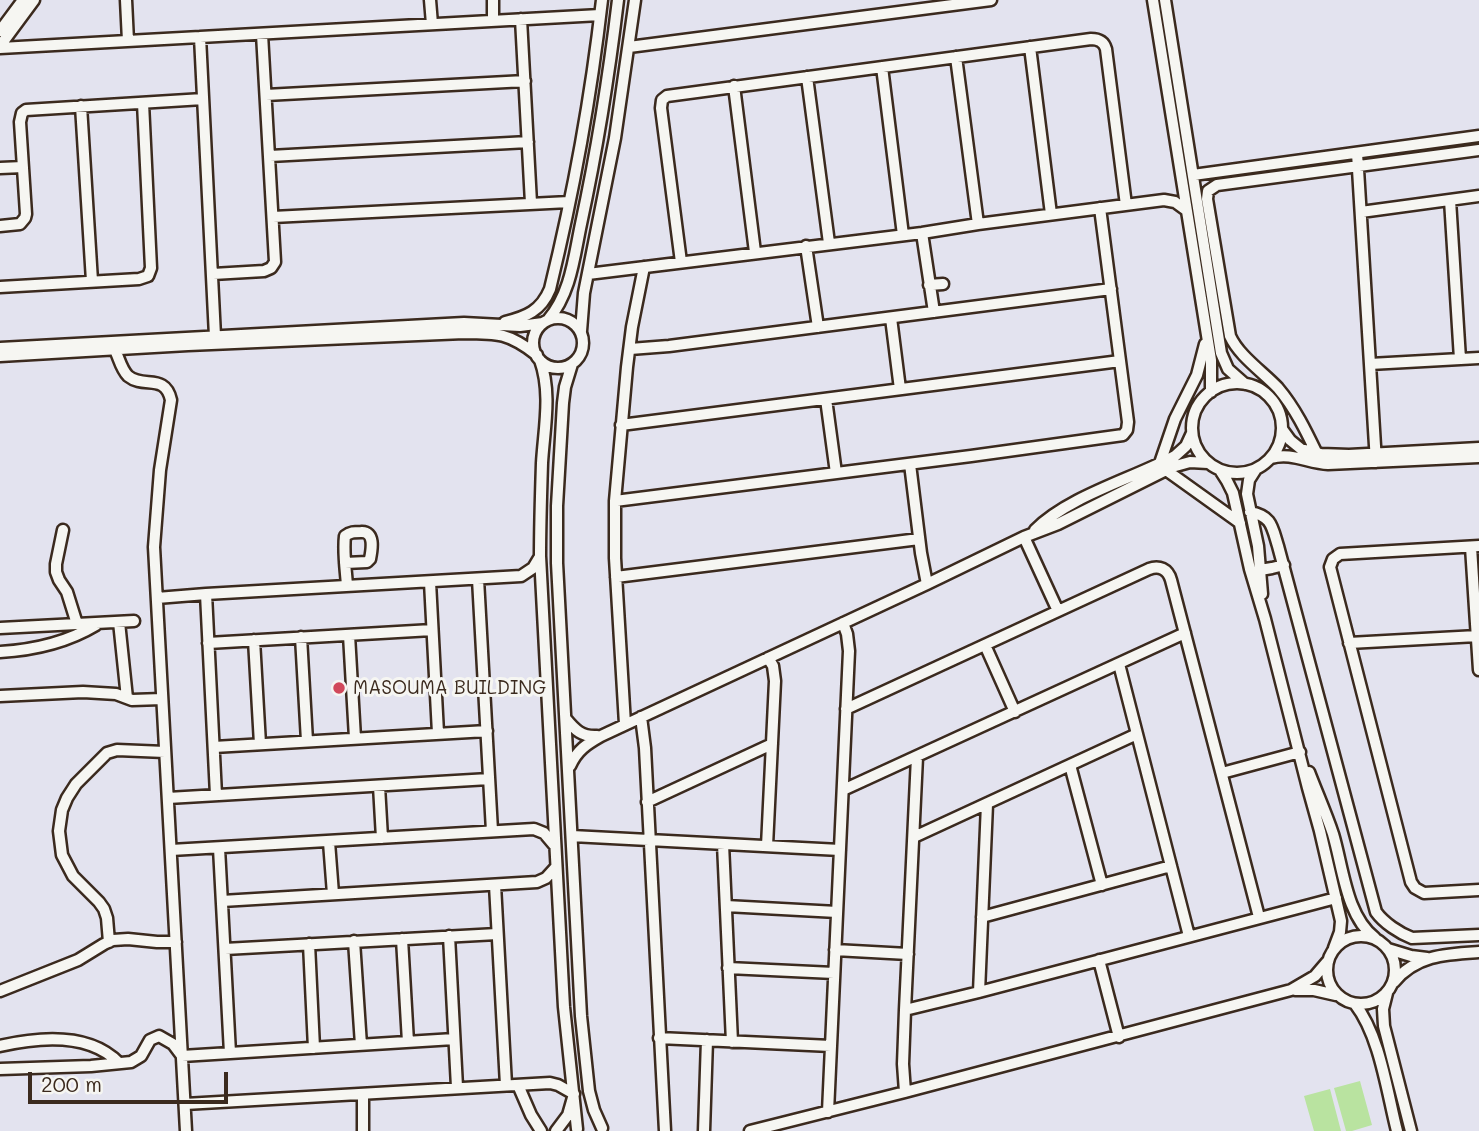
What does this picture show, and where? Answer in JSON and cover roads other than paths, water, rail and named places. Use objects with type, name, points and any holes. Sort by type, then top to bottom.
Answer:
[{"type":"street","points":[[0,31],[23,0]]},
{"type":"street","points":[[0,47],[34,0]]},
{"type":"street","points":[[126,0],[128,41]]},
{"type":"street","points":[[430,0],[432,24]]},
{"type":"street","points":[[493,0],[493,21]]},
{"type":"street","points":[[495,325],[527,316],[541,305],[550,289],[577,162],[602,0]]},
{"type":"street","points":[[604,1130],[589,1125],[576,1130],[569,1065],[540,556],[547,394],[545,376],[533,344],[539,327],[562,299],[568,283],[597,144],[618,0]]},
{"type":"street","points":[[604,1130],[591,1101],[585,1059],[557,525],[565,387],[572,364],[582,352],[582,302],[615,138],[635,0]]},
{"type":"street","points":[[629,47],[991,0]]},
{"type":"street","points":[[1153,0],[1212,370],[1211,391]]},
{"type":"street","points":[[1165,0],[1221,353],[1228,369],[1245,384],[1264,392],[1272,400],[1281,418],[1281,439],[1277,449],[1271,458],[1252,474],[1247,487],[1247,501],[1257,536],[1265,619]]},
{"type":"street","points":[[0,47],[600,15]]},
{"type":"street","points":[[521,19],[531,203]]},
{"type":"street","points":[[213,274],[264,271],[271,268],[275,259],[262,34]]},
{"type":"street","points":[[200,37],[215,336]]},
{"type":"street","points":[[681,262],[661,103],[670,94],[1091,39],[1100,41],[1105,47],[1126,205]]},
{"type":"street","points":[[1030,47],[1051,214]]},
{"type":"street","points":[[596,49],[609,71]]},
{"type":"street","points":[[956,57],[978,224]]},
{"type":"street","points":[[882,67],[903,235]]},
{"type":"street","points":[[807,77],[829,243]]},
{"type":"street","points":[[266,95],[524,81]]},
{"type":"street","points":[[734,86],[755,252]]},
{"type":"street","points":[[0,226],[20,224],[26,214],[20,122],[22,113],[31,108],[203,99]]},
{"type":"street","points":[[0,286],[139,279],[150,272],[143,103]]},
{"type":"street","points":[[81,106],[92,281]]},
{"type":"street","points":[[1193,174],[1479,136]]},
{"type":"street","points":[[270,156],[528,142]]},
{"type":"street","points":[[577,162],[597,144]]},
{"type":"street","points":[[1317,454],[1290,403],[1235,346],[1230,336],[1207,196],[1210,188],[1479,150]]},
{"type":"street","points":[[1357,153],[1376,458]]},
{"type":"street","points":[[0,168],[23,167]]},
{"type":"street","points":[[1164,200],[1174,193],[1182,182]]},
{"type":"street","points":[[1361,212],[1479,196]]},
{"type":"street","points":[[588,274],[1164,200],[1175,202],[1186,210]]},
{"type":"street","points":[[1450,200],[1460,359]]},
{"type":"street","points":[[273,217],[569,202]]},
{"type":"street","points":[[615,501],[1123,435],[1128,425],[1100,208]]},
{"type":"street","points":[[922,233],[934,312]]},
{"type":"street","points":[[561,240],[573,261]]},
{"type":"street","points":[[806,246],[818,327]]},
{"type":"street","points":[[625,724],[614,539],[615,501],[632,327],[644,267]]},
{"type":"street","points":[[929,285],[943,284]]},
{"type":"street","points":[[630,349],[1111,289]]},
{"type":"street","points":[[0,348],[464,323],[520,326],[563,318],[570,320],[581,331]]},
{"type":"street","points":[[891,318],[900,389]]},
{"type":"street","points":[[0,356],[493,333],[517,340],[547,365],[555,368],[572,364]]},
{"type":"street","points":[[1163,467],[1175,419],[1197,375],[1207,337]]},
{"type":"street","points":[[115,350],[129,377],[159,384],[170,396],[154,540],[187,1131]]},
{"type":"street","points":[[1370,364],[1479,358]]},
{"type":"street","points":[[621,425],[1120,361]]},
{"type":"street","points":[[568,770],[578,751],[601,736],[1028,535],[1069,519],[1163,467],[1190,440],[1198,406],[1211,391],[1227,384],[1245,384]]},
{"type":"street","points":[[826,399],[836,474]]},
{"type":"street","points":[[1282,429],[1295,445],[1317,454],[1376,458],[1479,457]]},
{"type":"street","points":[[1192,433],[1197,450],[1208,463],[1220,470],[1238,473],[1256,469]]},
{"type":"street","points":[[1271,458],[1288,456],[1328,464],[1479,448]]},
{"type":"street","points":[[1163,467],[1190,462],[1208,463]]},
{"type":"street","points":[[910,464],[927,584]]},
{"type":"street","points":[[1163,467],[1240,523]]},
{"type":"street","points":[[750,1131],[905,1093],[1291,990],[1315,976],[1327,961],[1339,938],[1341,927],[1336,898],[1265,619],[1257,598],[1240,523],[1230,487],[1220,470]]},
{"type":"street","points":[[1250,512],[1266,518],[1284,565],[1376,912],[1412,938],[1479,935]]},
{"type":"street","points":[[63,530],[56,572],[67,592],[77,624]]},
{"type":"street","points":[[1028,535],[1058,611]]},
{"type":"street","points":[[616,577],[919,539]]},
{"type":"street","points":[[1479,670],[1475,546],[1340,554],[1331,561],[1330,570],[1412,885],[1424,893],[1479,890]]},
{"type":"street","points":[[157,598],[521,576],[533,568],[540,556]]},
{"type":"street","points":[[345,563],[347,586]]},
{"type":"street","points":[[1259,570],[1284,565]]},
{"type":"street","points":[[846,709],[1149,569],[1164,569],[1170,577],[1259,917]]},
{"type":"street","points":[[521,576],[533,582],[542,593]]},
{"type":"street","points":[[478,579],[492,831]]},
{"type":"street","points":[[430,582],[438,733]]},
{"type":"street","points":[[205,594],[216,795]]},
{"type":"street","points":[[0,628],[134,621]]},
{"type":"street","points":[[119,622],[127,698]]},
{"type":"street","points":[[0,652],[58,643],[100,623]]},
{"type":"street","points":[[828,1112],[849,651],[843,623]]},
{"type":"street","points":[[208,643],[432,630]]},
{"type":"street","points":[[843,790],[1185,633]]},
{"type":"street","points":[[349,635],[355,738]]},
{"type":"street","points":[[1349,643],[1477,636]]},
{"type":"street","points":[[301,638],[307,741]]},
{"type":"street","points":[[254,640],[260,744]]},
{"type":"street","points":[[985,645],[1015,712]]},
{"type":"street","points":[[767,846],[775,681],[768,658]]},
{"type":"street","points":[[1119,664],[1189,936]]},
{"type":"street","points":[[0,696],[83,692],[162,699]]},
{"type":"street","points":[[642,717],[665,1131]]},
{"type":"street","points":[[566,719],[582,734],[601,736]]},
{"type":"street","points":[[214,747],[486,731]]},
{"type":"street","points":[[914,837],[1137,734]]},
{"type":"street","points":[[647,802],[772,744]]},
{"type":"street","points":[[109,942],[104,909],[73,876],[62,855],[59,831],[62,810],[76,784],[107,753],[117,750],[165,752]]},
{"type":"street","points":[[1222,773],[1300,752]]},
{"type":"street","points":[[1300,752],[1333,834],[1354,910],[1363,926],[1388,949],[1411,956],[1427,958],[1479,952]]},
{"type":"street","points":[[905,1093],[903,1064],[917,757]]},
{"type":"street","points":[[1070,765],[1102,884]]},
{"type":"street","points":[[168,798],[489,779]]},
{"type":"street","points":[[379,786],[382,838]]},
{"type":"street","points":[[979,992],[987,804]]},
{"type":"street","points":[[171,850],[534,829],[543,825],[553,813]]},
{"type":"street","points":[[534,829],[544,833],[555,846]]},
{"type":"street","points":[[572,836],[840,850]]},
{"type":"street","points":[[329,842],[332,894]]},
{"type":"street","points":[[723,844],[732,1042]]},
{"type":"street","points":[[219,848],[230,1053]]},
{"type":"street","points":[[982,917],[1171,866]]},
{"type":"street","points":[[222,901],[537,882],[546,878],[556,867]]},
{"type":"street","points":[[537,882],[550,889],[558,901]]},
{"type":"street","points":[[495,885],[506,1085]]},
{"type":"street","points":[[905,1010],[1336,898]]},
{"type":"street","points":[[726,906],[837,912]]},
{"type":"street","points":[[225,948],[497,934]]},
{"type":"street","points":[[449,936],[457,1087]]},
{"type":"street","points":[[1334,948],[1341,942],[1358,936],[1376,939]]},
{"type":"street","points":[[0,991],[78,960],[109,942],[128,939],[158,943],[176,942]]},
{"type":"street","points":[[402,939],[408,1042]]},
{"type":"street","points":[[354,942],[361,1045]]},
{"type":"street","points":[[309,944],[314,1048]]},
{"type":"street","points":[[1388,949],[1395,965],[1393,983]]},
{"type":"street","points":[[835,950],[908,954]]},
{"type":"street","points":[[1410,1131],[1384,1026],[1383,1009],[1393,983],[1405,971],[1427,958]]},
{"type":"street","points":[[1099,960],[1119,1037]]},
{"type":"street","points":[[1327,961],[1327,980],[1331,988],[1345,1001],[1355,1004],[1373,1003],[1387,993]]},
{"type":"street","points":[[728,968],[834,973]]},
{"type":"street","points":[[1291,990],[1314,990],[1337,995]]},
{"type":"street","points":[[1355,1004],[1374,1040],[1397,1131]]},
{"type":"street","points":[[0,1069],[119,1063],[141,1056],[150,1040],[159,1036],[173,1044],[182,1056]]},
{"type":"street","points":[[659,1038],[831,1046]]},
{"type":"street","points":[[0,1046],[41,1039],[72,1041],[99,1048],[119,1063]]},
{"type":"street","points":[[182,1056],[454,1040]]},
{"type":"street","points":[[704,1131],[707,1040]]},
{"type":"street","points":[[550,1083],[562,1076],[569,1065]]},
{"type":"street","points":[[185,1104],[550,1083],[574,1094]]},
{"type":"street","points":[[518,1085],[541,1131]]},
{"type":"street","points":[[363,1094],[363,1131]]},
{"type":"street","points":[[556,1131],[568,1115],[574,1094]]},
{"type":"place","name":"MASOUMA BUILDING","points":[[339,688]]}]
